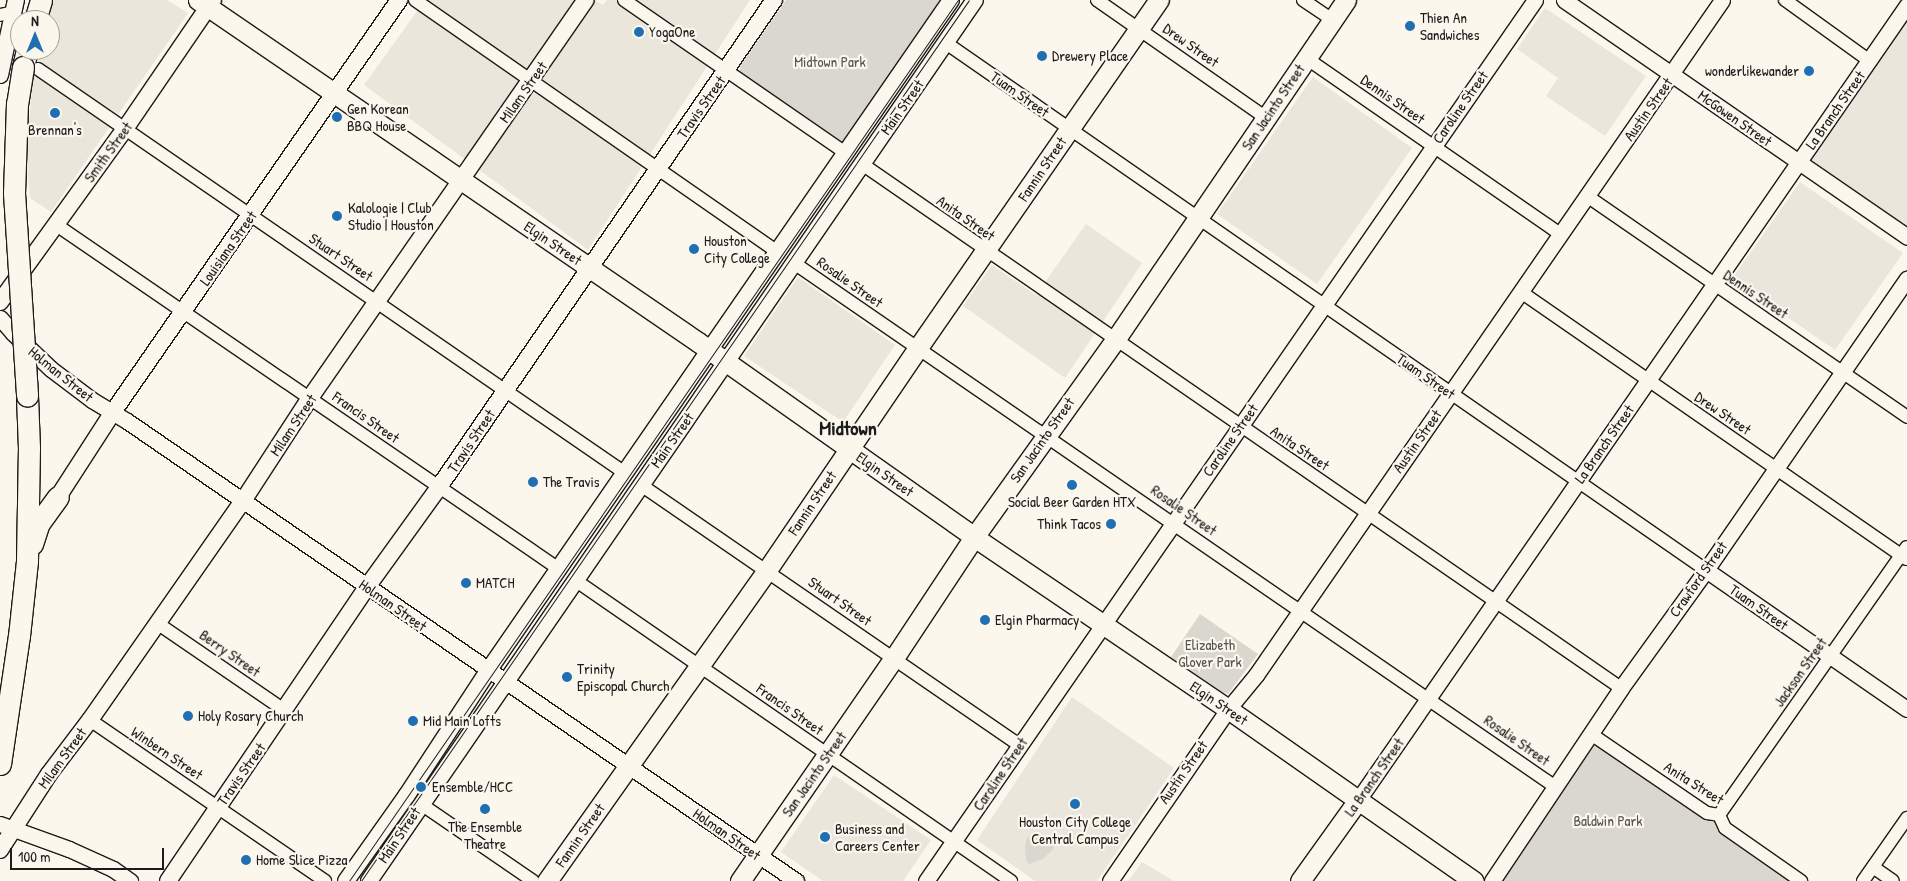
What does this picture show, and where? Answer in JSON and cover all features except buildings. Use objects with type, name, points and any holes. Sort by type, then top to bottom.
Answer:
[{"type":"highway","points":[[0,764],[27,561],[30,448],[14,193],[17,102],[29,62]]},
{"type":"highway","points":[[27,561],[39,523],[58,497]]},
{"type":"main road","name":"Louisiana Street","points":[[58,497],[113,412],[399,0]]},
{"type":"main road","name":"Milam Street","points":[[0,850],[4,828],[90,720],[243,501],[310,398],[586,0]]},
{"type":"main road","name":"Travis Street","points":[[168,881],[367,587],[439,487],[774,0]]},
{"type":"main road","name":"Main Street","points":[[346,881],[407,794],[558,569],[951,0]]},
{"type":"main road","name":"Main Street","points":[[369,881],[504,682],[975,0]]},
{"type":"main road","name":"Fannin Street","points":[[547,881],[767,570],[917,349],[1159,0]]},
{"type":"main road","name":"San Jacinto Street","points":[[740,881],[894,658],[974,537],[1045,435],[1115,340],[1346,0]]},
{"type":"main road","name":"Elgin Street","points":[[207,2],[333,93],[710,350],[974,537],[1228,709],[1358,800],[1480,881]]},
{"type":"main road","name":"Smith Street","points":[[0,302],[125,129],[207,2]]},
{"type":"main road","points":[[0,75],[10,9]]},
{"type":"main road","name":"La Branch Street","points":[[1300,881],[1358,800]]},
{"type":"street","points":[[415,0],[778,252]]},
{"type":"street","points":[[624,0],[846,153]]},
{"type":"street","name":"Drew Street","points":[[1097,0],[1265,117]]},
{"type":"street","points":[[1303,0],[1332,20]]},
{"type":"street","name":"Caroline Street","points":[[926,881],[1323,304],[1535,0]]},
{"type":"street","name":"McGowen Street","points":[[1564,0],[1907,237]]},
{"type":"street","name":"Austin Street","points":[[1110,881],[1228,709],[1256,675],[1722,0]]},
{"type":"street","points":[[1785,0],[1870,60]]},
{"type":"street","name":"La Branch Street","points":[[1358,800],[1496,603],[1713,284],[1907,5]]},
{"type":"street","name":"Tuam Street","points":[[946,43],[1907,709]]},
{"type":"street","name":"Dennis Street","points":[[1306,58],[1560,234]]},
{"type":"street","name":"Stuart Street","points":[[29,62],[625,474]]},
{"type":"street","name":"Anita Street","points":[[862,164],[986,252],[1621,688]]},
{"type":"street","name":"Dennis Street","points":[[1587,196],[1907,417]]},
{"type":"street","name":"Francis Street","points":[[55,224],[558,569]]},
{"type":"street","name":"Rosalie Street","points":[[794,263],[1554,786]]},
{"type":"street","name":"Crawford Street","points":[[1480,881],[1554,786],[1591,734],[1621,688],[1706,570],[1907,279]]},
{"type":"street","name":"Drew Street","points":[[1520,292],[1775,468],[1905,554]]},
{"type":"street","name":"Holman Street","points":[[0,318],[13,333],[63,379],[92,400],[113,412],[796,881]]},
{"type":"street","name":"Stuart Street","points":[[641,485],[1019,745]]},
{"type":"street","name":"Jackson Street","points":[[1719,816],[1830,656],[1905,554]]},
{"type":"street","name":"Francis Street","points":[[575,580],[1011,881]]},
{"type":"street","name":"Berry Street","points":[[157,623],[284,710]]},
{"type":"street","name":"Winbern Street","points":[[90,720],[325,881]]},
{"type":"street","name":"Anita Street","points":[[1591,734],[1707,813],[1719,816],[1725,828],[1801,881]]},
{"type":"street","points":[[421,804],[533,881]]},
{"type":"street","points":[[1863,881],[1907,818]]},
{"type":"street","points":[[4,828],[69,849],[113,869],[130,881]]},
{"type":"street","points":[[1873,867],[1894,881]]},
{"type":"shaded area","points":[[53,0],[167,0],[188,13],[51,212],[30,198],[26,152],[32,92],[30,82],[34,60],[60,60],[60,10],[49,10]]},
{"type":"shaded area","points":[[425,0],[594,0],[603,5],[607,0],[750,0],[588,250],[364,85]]},
{"type":"shaded area","points":[[1545,8],[1646,76],[1605,136],[1546,96],[1558,78],[1517,49]]},
{"type":"shaded area","points":[[1907,16],[1907,230],[1811,159],[1813,152]]},
{"type":"shaded area","points":[[1313,77],[1412,148],[1317,284],[1217,214]]},
{"type":"shaded area","points":[[1800,182],[1903,253],[1835,350],[1732,279]]},
{"type":"shaded area","points":[[1086,224],[1142,263],[1065,378],[963,306],[992,265],[1036,295]]},
{"type":"shaded area","points":[[798,277],[895,345],[843,422],[744,356]]},
{"type":"shaded area","name":"Houston City College Central Campus","points":[[1072,697],[1174,768],[1097,881],[1035,881],[977,840]]},
{"type":"shaded area","points":[[834,775],[931,840],[903,881],[823,881],[781,852]]},
{"type":"shaded area","points":[[1142,862],[1174,881],[1128,881]]},
{"type":"green space","name":"Midtown Park","points":[[786,0],[948,0],[847,142],[843,142],[838,141],[742,77],[739,72],[741,65]]},
{"type":"green space","name":"Elizabeth Glover Park","points":[[1200,614],[1258,654],[1228,694],[1222,692],[1171,657]]},
{"type":"green space","name":"Baldwin Park","points":[[1596,744],[1714,818],[1793,881],[1497,881],[1590,745]]},
{"type":"green space","points":[[1033,835],[1049,840],[1054,848],[1043,859],[1029,864],[1026,860],[1025,847],[1027,838]]},
{"type":"tram line","points":[[349,881],[958,0]]},
{"type":"tram line","points":[[361,881],[969,0]]},
{"type":"place","name":"Thien An Sandwiches","points":[[1410,26]]},
{"type":"place","name":"YogaOne","points":[[639,32]]},
{"type":"place","name":"Drewery Place","points":[[1042,56]]},
{"type":"place","name":"wonderlikewander","points":[[1809,71]]},
{"type":"place","name":"Brennan's","points":[[55,113]]},
{"type":"place","name":"Gen Korean BBQ House","points":[[337,117]]},
{"type":"place","name":"Kalologie | Club Studio | Houston","points":[[337,216]]},
{"type":"place","name":"Houston City College","points":[[694,249]]},
{"type":"place","name":"The Travis","points":[[533,482]]},
{"type":"place","name":"Social Beer Garden HTX","points":[[1072,485]]},
{"type":"place","name":"Think Tacos","points":[[1111,524]]},
{"type":"place","name":"MATCH","points":[[466,583]]},
{"type":"place","name":"Elgin Pharmacy","points":[[985,620]]},
{"type":"place","name":"Trinity Episcopal Church","points":[[567,677]]},
{"type":"place","name":"Holy Rosary Church","points":[[188,716]]},
{"type":"place","name":"Mid Main Lofts","points":[[413,721]]},
{"type":"place","name":"Ensemble/HCC","points":[[421,787]]},
{"type":"place","name":"Houston City College Central Campus","points":[[1075,804]]},
{"type":"place","name":"The Ensemble Theatre","points":[[485,809]]},
{"type":"place","name":"Business and Careers Center","points":[[825,837]]},
{"type":"place","name":"Home Slice Pizza","points":[[246,860]]},
{"type":"district","name":"Midtown","points":[[848,427]]}]
